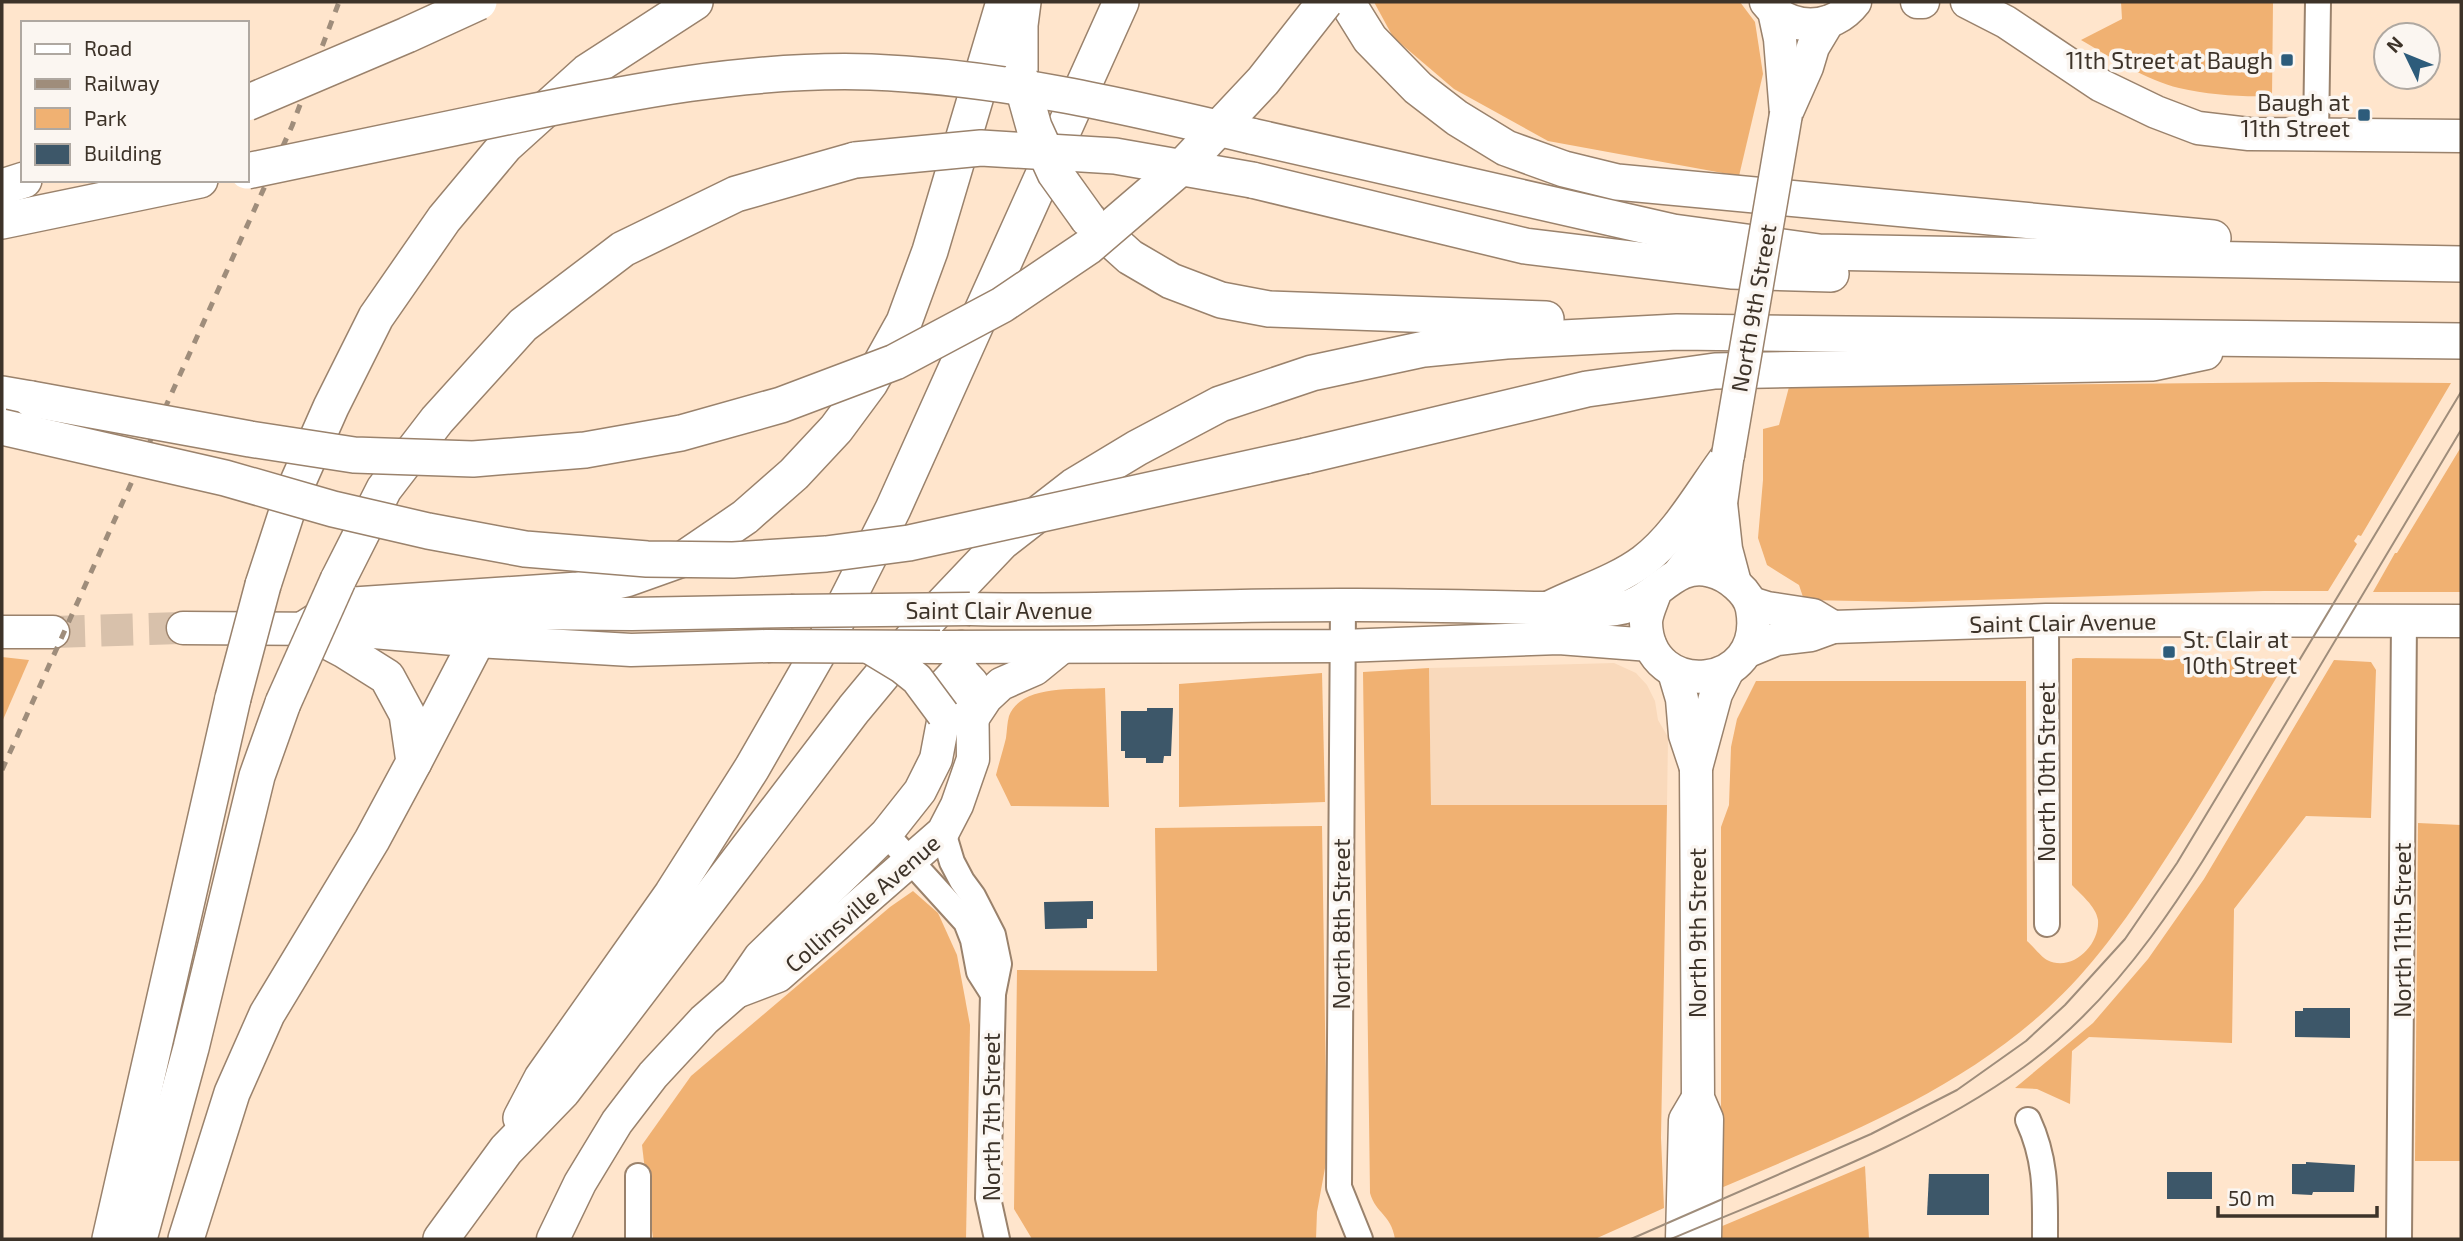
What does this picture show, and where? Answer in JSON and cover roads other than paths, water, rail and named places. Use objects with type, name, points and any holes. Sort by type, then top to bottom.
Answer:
[{"type":"highway","points":[[248,103],[479,2]]},
{"type":"highway","points":[[110,1239],[233,698],[263,585],[293,493],[337,396],[376,317],[444,219],[505,146],[587,72],[695,2]]},
{"type":"highway","points":[[414,762],[407,715],[387,677],[304,629],[326,615],[354,605],[578,590],[626,579],[685,558],[745,517],[794,474],[836,429],[870,383],[904,322],[930,251],[1004,2]]},
{"type":"highway","points":[[1023,2],[1020,77],[1034,127],[1055,173],[1088,219],[1129,257],[1171,281],[1221,300],[1269,309],[1619,321],[1678,332]]},
{"type":"highway","points":[[506,1150],[542,1078],[679,882],[752,768],[837,620],[893,509],[1121,2]]},
{"type":"highway","points":[[2,394],[354,455],[473,459],[585,450],[681,433],[781,405],[895,362],[1002,305],[1088,247],[1186,163],[1263,81],[1325,2]]},
{"type":"highway","points":[[1347,2],[1370,39],[1418,88],[1457,118],[1506,148],[1564,169],[1616,182],[2298,246],[2461,248]]},
{"type":"highway","points":[[248,171],[689,82],[783,74],[871,72],[996,82],[1121,104],[1673,232],[1819,252],[2461,264]]},
{"type":"highway","points":[[139,1239],[191,1048],[257,776],[283,703],[338,580],[384,489],[437,420],[523,325],[623,249],[736,194],[855,160],[981,148],[1115,156],[1252,180],[1525,246],[1731,271],[2022,279],[2461,282]]},
{"type":"highway","points":[[2,187],[21,181]]},
{"type":"highway","points":[[2,221],[190,182]]},
{"type":"highway","points":[[441,1239],[506,1150],[563,1091],[854,709],[927,621],[1002,542],[1074,486],[1137,448],[1220,404],[1312,373],[1424,348],[1678,332],[2461,341]]},
{"type":"highway","points":[[2,427],[225,478],[333,509],[428,531],[525,549],[647,559],[733,560],[826,554],[909,543],[1305,456],[1587,390],[1715,371],[2153,363],[2268,338]]},
{"type":"highway","points":[[186,1239],[232,1093],[267,1014],[372,840],[477,641],[508,613]]},
{"type":"main road","points":[[1770,6],[1796,23],[1815,25],[1840,17],[1857,2]]},
{"type":"main road","points":[[1917,2],[1923,2]]},
{"type":"main road","points":[[1967,2],[2006,22],[2100,85],[2156,112],[2198,128],[2249,134],[2461,136]]},
{"type":"main road","name":"North 9th Street","points":[[1743,593],[1726,549],[1721,503],[1786,114],[1780,39],[1770,6]]},
{"type":"main road","name":"North 9th Street","points":[[1786,114],[1811,52],[1828,22]]},
{"type":"main road","points":[[1548,608],[1644,561],[1673,531],[1728,455]]},
{"type":"main road","name":"North 9th Street","points":[[1680,572],[1694,554],[1721,503]]},
{"type":"main road","points":[[1710,570],[1743,593],[1755,628],[1738,661],[1702,678],[1674,672],[1659,659],[1650,645],[1646,621],[1655,593],[1680,572],[1710,570]]},
{"type":"main road","name":"Saint Clair Avenue","points":[[340,629],[508,613],[632,614],[1343,605],[1591,611],[1631,606],[1655,593]]},
{"type":"main road","name":"Saint Clair Avenue","points":[[1743,593],[1767,608],[1813,615],[1833,627]]},
{"type":"main road","points":[[911,611],[952,649],[1001,622],[1042,610]]},
{"type":"main road","name":"Saint Clair Avenue","points":[[1738,661],[1777,639],[1811,635],[1833,627],[2046,620],[2461,621]]},
{"type":"main road","name":"Saint Clair Avenue","points":[[183,628],[340,629],[477,641],[631,650],[768,646],[952,649],[1342,646],[1559,638],[1650,645]]},
{"type":"main road","points":[[2,632],[53,632]]},
{"type":"main road","points":[[868,646],[902,667],[959,715],[986,698],[1001,684],[1035,669],[1062,647]]},
{"type":"main road","name":"Collinsville Avenue","points":[[736,992],[778,976],[912,862],[943,832],[957,805],[973,760],[959,715],[944,685],[952,649]]},
{"type":"main road","name":"North 9th Street","points":[[1704,1239],[1707,1119],[1698,1098],[1696,768],[1716,694],[1738,661]]},
{"type":"main road","name":"North 9th Street","points":[[1674,672],[1682,699],[1685,735],[1696,768]]},
{"type":"main road","name":"Collinsville Avenue","points":[[553,1239],[580,1183],[617,1122],[653,1074],[704,1020],[736,992],[760,957],[886,834],[920,791],[959,715]]},
{"type":"main road","name":"North 9th Street","points":[[1682,1239],[1685,1120],[1698,1098]]},
{"type":"street","points":[[2316,135],[2318,2]]},
{"type":"street","name":"North 8th Street","points":[[1343,605],[1339,1187],[1360,1239]]},
{"type":"street","name":"North 10th Street","points":[[2046,620],[2047,924]]},
{"type":"street","name":"North 11th Street","points":[[2399,1239],[2404,620]]},
{"type":"street","name":"North 7th Street","points":[[943,832],[961,881],[973,896],[993,935],[999,964],[993,993],[989,1198],[997,1239]]},
{"type":"street","name":"North 7th Street","points":[[886,834],[966,922],[973,940],[979,972],[993,993]]},
{"type":"street","points":[[2028,1120],[2039,1142],[2044,1169],[2045,1239]]},
{"type":"street","points":[[638,1176],[638,1239]]},
{"type":"tunnel","points":[[53,632],[183,628]]},
{"type":"tram line","points":[[1631,1239],[1871,1134],[1957,1090],[2026,1041],[2065,1005],[2125,939],[2177,863],[2461,392]]},
{"type":"tram line","points":[[1671,1239],[1853,1162],[1942,1118],[2024,1067],[2063,1035],[2099,1000],[2161,923],[2217,839],[2461,430]]},
{"type":"railway","points":[[2,770],[292,126],[339,2]]},
{"type":"place","name":"11th Street at Baugh","points":[[2287,60]]},
{"type":"place","name":"Baugh at 11th Street","points":[[2364,115]]},
{"type":"place","name":"St. Clair at 10th Street","points":[[2169,652]]}]
